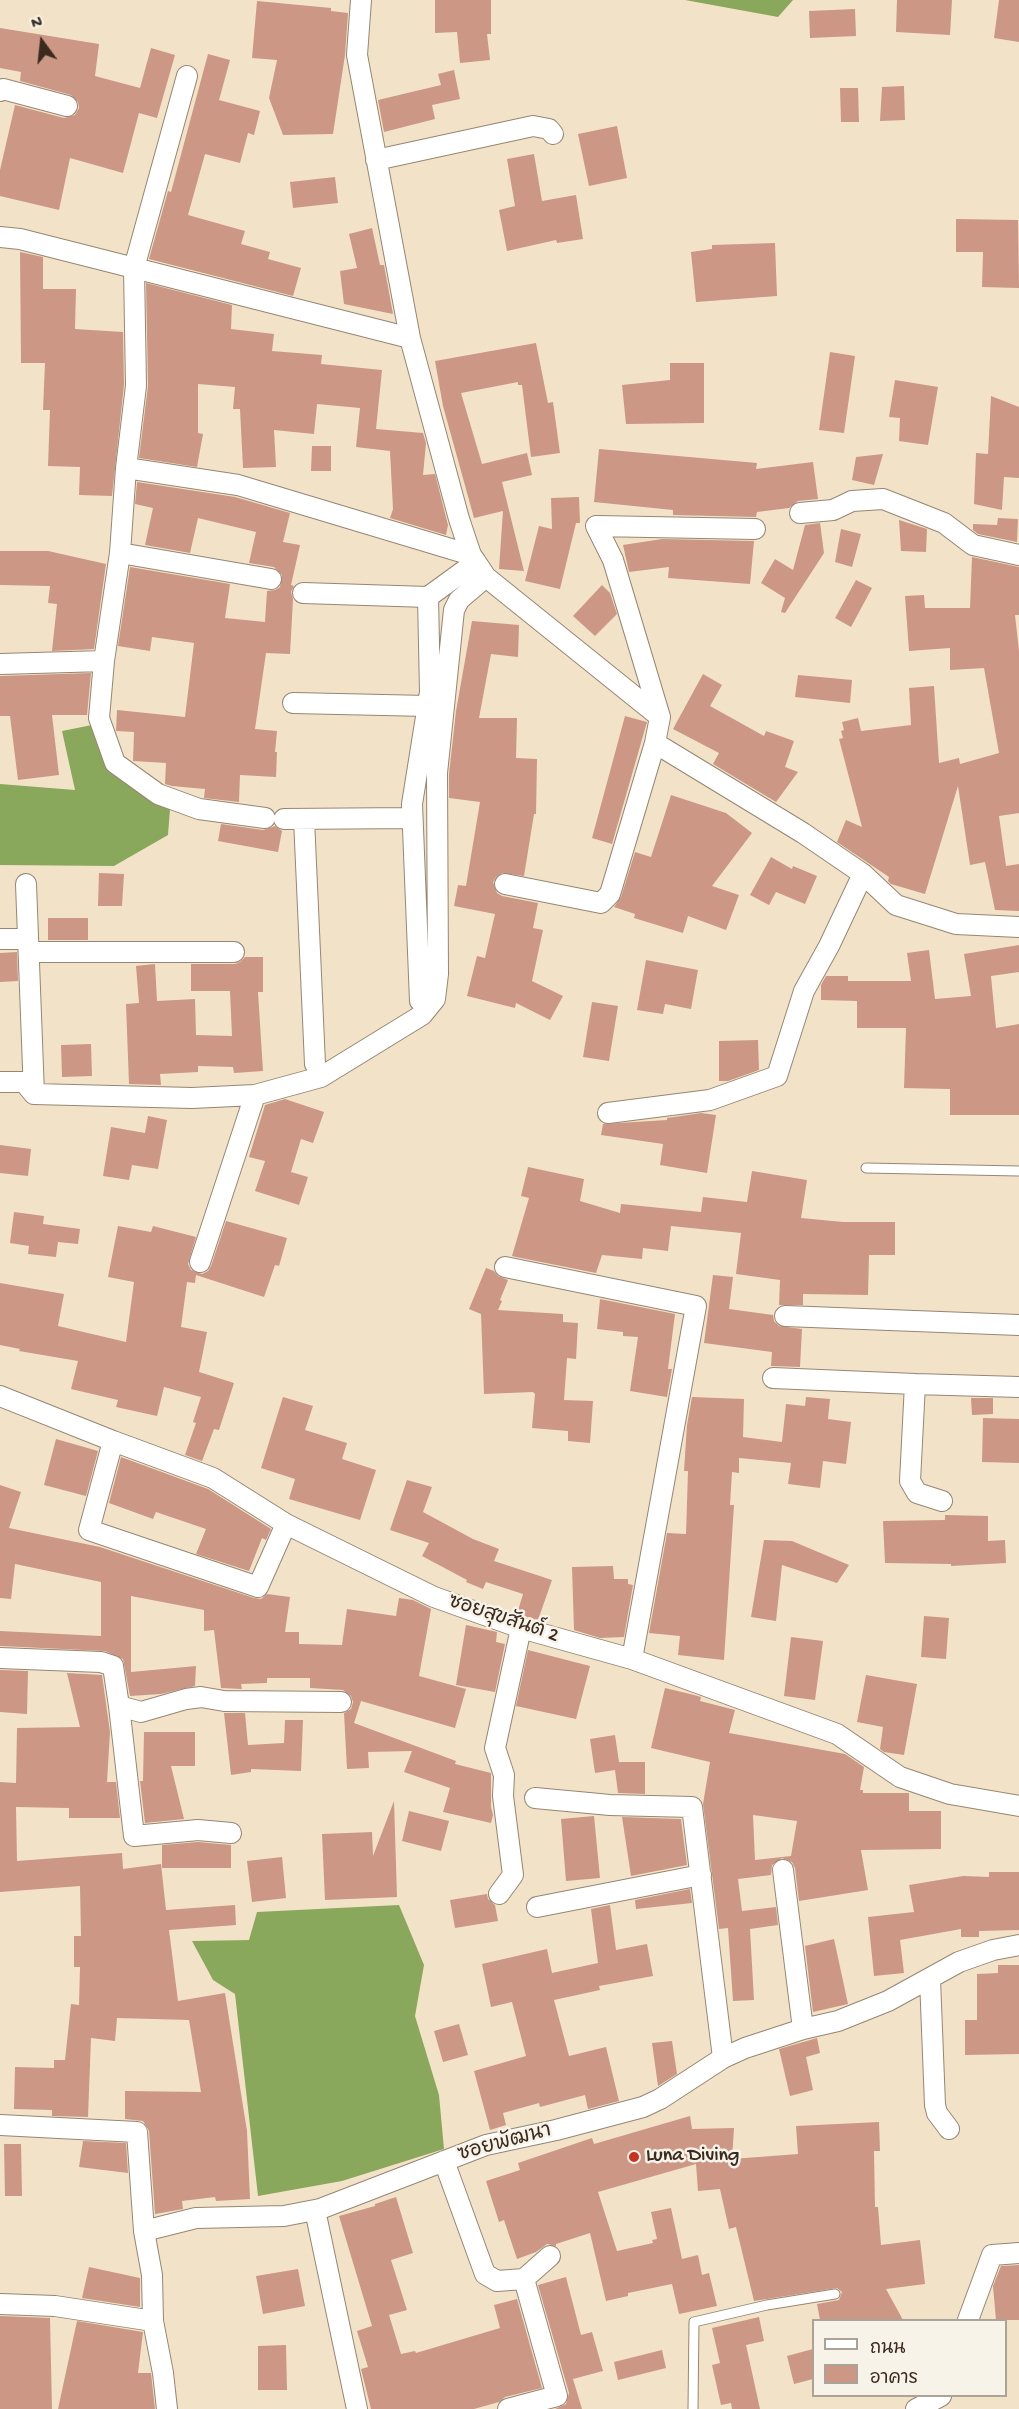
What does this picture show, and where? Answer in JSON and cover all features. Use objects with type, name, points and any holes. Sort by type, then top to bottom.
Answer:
[{"type":"street","points":[[0,1082],[24,1083],[34,1094],[192,1098],[255,1095],[321,1077],[422,1015],[435,999],[438,974],[436,773],[454,610],[478,565],[410,338],[357,55],[361,0]]},
{"type":"street","points":[[187,76],[134,268],[136,386],[126,468],[120,553],[104,661],[99,718],[115,763],[158,794],[199,809],[284,819],[412,818]]},
{"type":"street","points":[[0,91],[3,89],[67,105]]},
{"type":"street","points":[[376,160],[533,126],[549,129],[553,134]]},
{"type":"street","points":[[0,237],[20,239],[410,338]]},
{"type":"street","points":[[126,468],[238,485],[478,565],[660,717]]},
{"type":"street","points":[[800,513],[833,510],[852,501],[883,499],[944,523],[974,545],[1019,555]]},
{"type":"street","points":[[505,884],[601,903],[610,894],[656,743],[660,717],[613,560],[596,526],[755,529]]},
{"type":"street","points":[[120,553],[271,579]]},
{"type":"street","points":[[303,593],[428,597],[478,565]]},
{"type":"street","points":[[420,1001],[412,804],[430,692],[428,597]]},
{"type":"street","points":[[0,664],[104,661]]},
{"type":"street","points":[[293,703],[428,706]]},
{"type":"street","points":[[656,743],[803,833],[863,874],[896,905],[956,924],[1019,927]]},
{"type":"street","points":[[284,819],[315,1065]]},
{"type":"street","points":[[608,1113],[710,1100],[777,1076],[804,991],[829,946],[863,874]]},
{"type":"street","points":[[26,884],[34,1094]]},
{"type":"street","points":[[0,939],[29,946],[234,952]]},
{"type":"street","points":[[200,1262],[255,1095]]},
{"type":"street","points":[[505,1267],[696,1306],[632,1659]]},
{"type":"street","points":[[785,1316],[1019,1325]]},
{"type":"street","points":[[773,1378],[1019,1387]]},
{"type":"street","points":[[915,1384],[910,1481],[917,1493],[942,1502]]},
{"type":"street","name":"ซอยสุขสันต์ 2","points":[[0,1396],[113,1442],[213,1478],[286,1524],[434,1597],[521,1628],[632,1659],[837,1734],[900,1777],[950,1794],[1019,1806]]},
{"type":"street","points":[[113,1442],[89,1530],[258,1587],[286,1524]]},
{"type":"street","points":[[499,1894],[513,1875],[503,1796],[504,1775],[495,1748],[521,1628]]},
{"type":"street","points":[[0,1658],[101,1662],[112,1666],[119,1706],[134,1836],[198,1830],[231,1833]]},
{"type":"street","points":[[119,1706],[141,1712],[201,1697],[224,1701],[341,1702]]},
{"type":"street","points":[[535,1798],[692,1807],[723,2058]]},
{"type":"street","points":[[783,1870],[803,2029]]},
{"type":"street","points":[[537,1908],[701,1875]]},
{"type":"street","name":"ซอยพัฒนา","points":[[144,2231],[196,2218],[284,2216],[315,2210],[385,2186],[486,2145],[556,2130],[644,2106],[660,2099],[723,2058],[745,2048],[803,2029],[838,2021],[888,2001],[959,1962],[993,1950],[1019,1945]]},
{"type":"street","points":[[930,1979],[935,2105],[937,2113],[949,2129]]},
{"type":"street","points":[[0,2125],[137,2132],[144,2231],[152,2275],[153,2321],[164,2373],[167,2409]]},
{"type":"street","points":[[444,2161],[485,2274],[497,2281],[524,2279],[550,2256]]},
{"type":"street","points":[[315,2210],[357,2409]]},
{"type":"street","points":[[968,2319],[992,2255],[1019,2253]]},
{"type":"street","points":[[508,2409],[557,2396],[524,2279]]},
{"type":"street","points":[[0,2304],[55,2306],[153,2321]]},
{"type":"street","points":[[916,2409],[939,2397]]},
{"type":"lane","points":[[866,1168],[1019,1171]]},
{"type":"lane","points":[[693,2409],[694,2322],[766,2305],[835,2294]]},
{"type":"green space","points":[[685,0],[793,0],[778,17]]},
{"type":"green space","points":[[92,725],[122,780],[170,809],[168,835],[114,866],[0,865],[0,784],[75,790],[62,731]]},
{"type":"green space","points":[[399,1905],[424,1965],[415,2016],[439,2095],[444,2149],[342,2181],[258,2196],[235,1994],[213,1980],[192,1941],[249,1940],[257,1912]]},
{"type":"building","points":[[435,0],[491,0],[491,34],[487,34],[490,60],[460,63],[457,32],[435,33]]},
{"type":"building","points":[[897,0],[952,0],[950,35],[896,32]]},
{"type":"building","points":[[999,0],[1019,0],[1019,42],[994,38]]},
{"type":"building","points":[[257,1],[331,8],[331,11],[348,13],[345,55],[333,134],[283,135],[269,98],[277,60],[252,58]]},
{"type":"building","points":[[855,9],[856,36],[810,38],[809,11]]},
{"type":"building","points":[[0,28],[99,44],[95,76],[140,88],[151,48],[175,55],[157,118],[139,113],[123,173],[70,158],[59,210],[0,196],[0,170],[15,105],[64,118],[75,115],[79,108],[78,102],[71,95],[20,81],[21,72],[0,68]]},
{"type":"building","points":[[208,54],[230,60],[219,100],[260,111],[254,135],[248,133],[240,163],[205,154],[188,215],[245,231],[241,244],[270,252],[268,259],[301,268],[293,296],[149,259],[168,191],[171,192]]},
{"type":"building","points":[[454,70],[460,99],[432,105],[435,119],[384,132],[378,100],[441,85],[438,74]]},
{"type":"building","points":[[904,86],[905,120],[880,121],[882,87]]},
{"type":"building","points":[[840,88],[858,88],[859,122],[841,122]]},
{"type":"building","points":[[617,126],[627,178],[589,186],[578,134]]},
{"type":"building","points":[[534,154],[542,201],[576,195],[583,239],[557,243],[556,240],[507,251],[499,210],[515,206],[507,159]]},
{"type":"building","points":[[335,177],[338,203],[293,208],[290,182]]},
{"type":"building","points":[[956,219],[1018,220],[1019,288],[982,287],[983,252],[956,252]]},
{"type":"building","points":[[372,228],[380,265],[384,265],[393,314],[344,304],[340,271],[357,268],[349,234]]},
{"type":"building","points":[[775,243],[777,296],[696,302],[691,252],[712,249],[712,245]]},
{"type":"building","points":[[20,252],[43,257],[43,289],[76,289],[75,329],[123,332],[124,385],[112,496],[79,495],[80,467],[48,466],[50,410],[43,410],[45,363],[21,363]]},
{"type":"building","points":[[146,283],[232,305],[231,329],[274,334],[272,351],[322,355],[321,364],[382,370],[376,429],[423,433],[426,443],[423,475],[435,474],[448,525],[446,535],[390,518],[393,509],[390,451],[356,447],[360,408],[317,404],[314,434],[274,430],[276,467],[243,468],[240,409],[233,409],[235,387],[198,384],[198,433],[203,434],[197,467],[139,458],[148,386]]},
{"type":"building","points":[[536,343],[548,403],[553,402],[560,453],[531,457],[522,385],[518,385],[518,382],[461,393],[482,464],[527,453],[532,475],[502,482],[524,571],[499,569],[503,511],[474,518],[443,406],[435,361]]},
{"type":"building","points":[[830,352],[855,356],[844,433],[819,430]]},
{"type":"building","points":[[670,363],[704,363],[704,423],[626,424],[622,385],[670,380]]},
{"type":"building","points":[[895,380],[938,387],[928,445],[899,441],[900,418],[889,417]]},
{"type":"building","points":[[991,396],[1019,407],[1019,478],[1004,477],[1002,510],[974,504],[976,453],[988,454]]},
{"type":"building","points":[[312,446],[331,446],[331,471],[311,471]]},
{"type":"building","points":[[599,449],[757,463],[756,469],[813,462],[818,499],[798,501],[789,508],[757,512],[756,517],[673,515],[673,510],[594,502]]},
{"type":"building","points":[[883,454],[874,485],[852,480],[856,457]]},
{"type":"building","points":[[137,482],[235,497],[290,513],[283,542],[300,545],[291,585],[294,586],[291,592],[293,599],[290,654],[266,653],[255,729],[277,731],[276,777],[240,775],[239,802],[204,798],[205,789],[165,784],[166,763],[133,761],[134,732],[116,731],[117,710],[185,717],[194,643],[152,637],[150,651],[118,646],[130,567],[230,584],[225,618],[265,622],[267,591],[280,587],[282,575],[274,567],[249,563],[256,532],[198,518],[190,553],[145,545],[153,508],[135,504]]},
{"type":"building","points":[[579,497],[580,523],[576,523],[560,589],[525,581],[539,526],[552,529],[551,498]]},
{"type":"building","points":[[998,518],[1018,519],[1017,542],[978,534],[973,530],[973,524],[997,525]]},
{"type":"building","points":[[899,520],[927,529],[926,552],[901,551]]},
{"type":"building","points":[[820,523],[824,553],[785,613],[781,612],[785,598],[761,583],[775,559],[793,570],[805,525]]},
{"type":"building","points":[[841,529],[861,534],[852,567],[835,562]]},
{"type":"building","points":[[662,539],[754,541],[750,584],[668,578],[669,567],[629,572],[623,545]]},
{"type":"building","points":[[0,551],[48,551],[106,564],[94,649],[52,651],[57,604],[48,603],[50,586],[0,585]]},
{"type":"building","points":[[972,557],[1019,567],[1019,615],[1015,615],[1019,651],[1019,813],[999,816],[1006,866],[1019,864],[1019,911],[995,910],[985,862],[970,865],[958,786],[925,894],[891,884],[888,881],[889,877],[837,842],[846,820],[862,827],[839,739],[843,738],[842,722],[858,718],[861,731],[911,725],[909,688],[934,686],[939,763],[959,758],[960,764],[999,753],[984,668],[950,670],[950,648],[909,651],[905,596],[924,595],[925,608],[970,608]]},
{"type":"building","points":[[856,580],[872,588],[851,627],[835,618]]},
{"type":"building","points":[[602,585],[610,593],[617,614],[595,636],[573,616]]},
{"type":"building","points":[[472,621],[519,625],[518,657],[491,654],[479,718],[517,718],[516,758],[537,759],[536,814],[534,814],[524,876],[502,873],[493,882],[497,893],[502,896],[538,903],[533,928],[543,930],[532,981],[563,996],[550,1020],[516,1003],[515,1008],[467,996],[477,956],[485,958],[495,914],[454,906],[458,885],[466,886],[480,802],[449,798],[449,774],[456,711]]},
{"type":"building","points":[[91,673],[87,715],[52,715],[59,775],[18,780],[10,716],[0,716],[0,676]]},
{"type":"building","points":[[703,674],[722,685],[710,706],[764,736],[766,731],[794,741],[785,767],[798,772],[776,802],[713,764],[719,753],[673,729]]},
{"type":"building","points":[[798,675],[852,680],[850,703],[795,697]]},
{"type":"building","points":[[625,716],[647,722],[612,844],[592,838]]},
{"type":"building","points":[[671,795],[726,813],[752,833],[712,886],[739,895],[726,930],[688,916],[683,933],[634,918],[635,914],[614,907],[621,897],[635,852],[651,857]]},
{"type":"building","points":[[221,824],[263,830],[275,826],[282,831],[278,852],[218,841]]},
{"type":"building","points":[[771,857],[792,869],[793,866],[817,876],[805,904],[776,892],[769,905],[750,895]]},
{"type":"building","points":[[99,873],[124,874],[122,906],[98,906]]},
{"type":"building","points":[[48,918],[88,918],[88,940],[48,940]]},
{"type":"building","points":[[1019,945],[1019,972],[991,976],[996,1028],[1019,1024],[1019,1115],[950,1115],[950,1089],[904,1088],[906,1028],[857,1028],[857,1001],[821,1000],[821,985],[826,976],[848,976],[848,981],[911,981],[907,953],[929,950],[935,999],[971,996],[964,954]]},
{"type":"building","points":[[17,952],[18,981],[0,982],[0,953]]},
{"type":"building","points":[[245,957],[263,957],[263,992],[258,992],[263,1071],[234,1073],[233,1067],[198,1066],[198,1072],[160,1074],[161,1085],[129,1084],[126,1004],[139,1003],[136,966],[155,964],[157,1001],[195,999],[196,1035],[232,1036],[230,991],[191,991],[191,964],[235,964]]},
{"type":"building","points":[[646,960],[698,970],[691,1009],[665,1004],[663,1014],[637,1010]]},
{"type":"building","points":[[592,1002],[618,1006],[609,1061],[583,1057]]},
{"type":"building","points":[[758,1040],[759,1070],[728,1081],[719,1081],[719,1041]]},
{"type":"building","points":[[91,1044],[92,1076],[62,1077],[61,1045]]},
{"type":"building","points":[[285,1099],[324,1112],[313,1143],[301,1139],[291,1172],[308,1177],[299,1205],[255,1191],[265,1161],[249,1157],[265,1105]]},
{"type":"building","points":[[701,1113],[716,1115],[707,1173],[660,1165],[663,1144],[601,1135],[603,1124],[667,1120],[667,1118]]},
{"type":"building","points":[[148,1116],[167,1120],[158,1169],[132,1165],[129,1180],[103,1176],[111,1127],[145,1133]]},
{"type":"building","points":[[0,1145],[31,1149],[28,1176],[0,1173]]},
{"type":"building","points":[[528,1167],[584,1179],[580,1201],[620,1213],[621,1204],[701,1212],[703,1197],[747,1202],[752,1171],[807,1180],[801,1218],[843,1222],[895,1222],[895,1255],[869,1255],[868,1295],[803,1294],[803,1305],[779,1305],[780,1280],[736,1274],[741,1233],[671,1226],[668,1251],[643,1248],[642,1259],[602,1255],[596,1273],[516,1257],[512,1256],[529,1198],[521,1196]]},
{"type":"building","points":[[14,1212],[44,1216],[43,1224],[80,1229],[78,1244],[58,1242],[56,1257],[28,1254],[29,1246],[10,1243]]},
{"type":"building","points":[[226,1221],[287,1238],[279,1266],[275,1265],[264,1297],[196,1275],[195,1283],[187,1282],[181,1327],[207,1332],[199,1372],[234,1383],[219,1430],[214,1429],[202,1461],[185,1455],[196,1423],[193,1422],[201,1397],[164,1387],[157,1416],[116,1407],[118,1400],[71,1389],[78,1361],[19,1351],[20,1349],[0,1345],[0,1283],[64,1294],[58,1326],[126,1342],[134,1282],[108,1277],[118,1226],[151,1232],[153,1226],[196,1237],[188,1264],[191,1270],[202,1274],[211,1266]]},
{"type":"building","points":[[486,1268],[508,1280],[498,1310],[563,1314],[563,1322],[578,1323],[576,1359],[567,1358],[564,1400],[593,1401],[590,1443],[568,1441],[568,1431],[532,1428],[535,1394],[533,1392],[484,1394],[481,1314],[469,1309]]},
{"type":"building","points":[[713,1275],[733,1277],[729,1309],[773,1315],[774,1321],[779,1326],[802,1329],[800,1367],[771,1366],[772,1352],[704,1343]]},
{"type":"building","points":[[600,1299],[675,1314],[668,1369],[672,1369],[667,1397],[630,1391],[638,1337],[623,1336],[623,1332],[597,1329]]},
{"type":"building","points":[[283,1397],[313,1406],[305,1430],[347,1443],[342,1459],[376,1470],[360,1520],[289,1499],[295,1479],[261,1468]]},
{"type":"building","points":[[692,1397],[744,1399],[743,1437],[782,1442],[786,1404],[805,1406],[806,1397],[830,1399],[828,1419],[851,1422],[846,1464],[823,1461],[820,1488],[788,1484],[791,1463],[739,1458],[739,1473],[732,1472],[730,1505],[734,1505],[724,1660],[678,1655],[680,1636],[649,1633],[667,1533],[686,1534],[688,1471],[684,1471],[687,1425]]},
{"type":"building","points":[[971,1398],[993,1398],[993,1414],[972,1415]]},
{"type":"building","points":[[983,1418],[1019,1419],[1019,1463],[982,1462]]},
{"type":"building","points":[[56,1439],[98,1451],[86,1496],[44,1485]]},
{"type":"building","points":[[121,1457],[208,1489],[271,1529],[266,1540],[262,1538],[249,1571],[196,1554],[206,1529],[156,1512],[153,1519],[109,1503]]},
{"type":"building","points":[[407,1480],[432,1487],[423,1512],[473,1539],[499,1549],[494,1561],[552,1580],[538,1620],[517,1614],[523,1594],[486,1582],[483,1589],[466,1582],[467,1580],[422,1556],[429,1543],[390,1530]]},
{"type":"building","points":[[0,1485],[21,1492],[9,1528],[100,1547],[254,1598],[261,1599],[267,1594],[290,1597],[285,1632],[299,1632],[299,1644],[342,1645],[347,1609],[396,1616],[399,1598],[413,1600],[431,1609],[419,1676],[466,1689],[455,1728],[361,1701],[354,1723],[456,1761],[455,1764],[491,1773],[493,1815],[491,1823],[443,1812],[450,1788],[404,1772],[412,1751],[368,1752],[369,1768],[347,1769],[344,1713],[351,1709],[353,1702],[351,1696],[343,1690],[310,1688],[310,1678],[267,1678],[267,1683],[241,1684],[242,1689],[221,1688],[214,1630],[204,1631],[204,1610],[131,1596],[131,1672],[196,1666],[195,1686],[161,1694],[130,1696],[123,1659],[105,1651],[0,1646],[0,1631],[101,1636],[101,1582],[15,1564],[11,1599],[0,1598]]},
{"type":"building","points":[[945,1515],[988,1516],[988,1541],[1005,1540],[1006,1563],[951,1566],[951,1564],[885,1563],[883,1521],[945,1520]]},
{"type":"building","points":[[764,1540],[792,1541],[849,1565],[837,1583],[782,1565],[776,1621],[751,1617]]},
{"type":"building","points":[[613,1566],[614,1579],[628,1579],[628,1584],[633,1585],[624,1637],[600,1638],[574,1630],[572,1567]]},
{"type":"building","points":[[924,1616],[949,1618],[946,1659],[921,1657]]},
{"type":"building","points":[[466,1625],[497,1632],[496,1642],[505,1644],[495,1692],[456,1685]]},
{"type":"building","points":[[791,1637],[823,1641],[815,1700],[784,1696]]},
{"type":"building","points":[[528,1650],[590,1666],[576,1719],[516,1706]]},
{"type":"building","points":[[0,1670],[28,1671],[27,1714],[0,1712]]},
{"type":"building","points":[[67,1673],[102,1675],[110,1732],[107,1782],[116,1782],[120,1818],[69,1818],[69,1808],[16,1807],[17,1861],[122,1853],[123,1869],[161,1864],[166,1910],[235,1905],[236,1925],[169,1930],[178,2001],[225,1993],[247,2131],[250,2199],[216,2201],[215,2197],[182,2201],[183,2209],[155,2214],[149,2131],[143,2121],[125,2119],[125,2091],[201,2092],[189,2020],[117,2018],[115,2041],[91,2038],[88,2117],[52,2116],[52,2110],[14,2109],[15,2067],[54,2068],[54,2060],[65,2060],[71,2004],[79,2005],[80,1967],[74,1967],[74,1936],[81,1936],[80,1886],[0,1892],[0,1782],[16,1783],[17,1728],[80,1727]]},
{"type":"building","points":[[866,1675],[917,1684],[904,1755],[884,1752],[880,1749],[883,1727],[857,1722]]},
{"type":"building","points":[[665,1688],[701,1697],[700,1701],[735,1710],[729,1733],[845,1754],[864,1767],[860,1790],[863,1790],[863,1793],[909,1793],[909,1811],[941,1811],[941,1849],[861,1850],[868,1890],[799,1901],[795,1868],[792,1862],[782,1858],[772,1865],[771,1875],[738,1879],[742,1911],[776,1907],[778,1925],[750,1929],[754,2000],[733,2001],[728,1928],[719,1929],[703,1804],[710,1762],[651,1748]],"holes":[[[753,1815],[797,1821],[791,1856],[755,1860]]]},
{"type":"building","points":[[224,1713],[245,1713],[248,1745],[284,1743],[285,1720],[303,1720],[301,1771],[251,1769],[251,1772],[231,1775]]},
{"type":"building","points":[[144,1732],[195,1732],[195,1766],[171,1766],[184,1819],[145,1823],[140,1781],[143,1781]]},
{"type":"building","points":[[615,1735],[619,1762],[645,1762],[645,1794],[618,1793],[615,1770],[595,1773],[590,1739]]},
{"type":"building","points":[[394,1801],[397,1897],[325,1900],[322,1834],[372,1832],[373,1856]]},
{"type":"building","points":[[409,1811],[449,1821],[441,1851],[402,1841]]},
{"type":"building","points":[[594,1816],[600,1878],[566,1881],[561,1819]]},
{"type":"building","points":[[622,1817],[681,1819],[687,1865],[631,1876]]},
{"type":"building","points":[[198,1842],[231,1845],[231,1868],[162,1868],[162,1845]]},
{"type":"building","points":[[282,1857],[286,1898],[252,1902],[247,1861]]},
{"type":"building","points":[[989,1872],[1019,1872],[1019,1930],[979,1931],[979,1937],[961,1937],[961,1929],[900,1940],[904,1973],[874,1976],[868,1917],[914,1912],[909,1885],[963,1876],[989,1877]]},
{"type":"building","points":[[690,1889],[692,1903],[636,1909],[635,1900]]},
{"type":"building","points":[[487,1894],[488,1899],[495,1905],[498,1921],[455,1928],[450,1900]]},
{"type":"building","points":[[610,1905],[616,1950],[647,1944],[653,1976],[599,1986],[600,1990],[554,2000],[569,2056],[606,2047],[619,2101],[588,2109],[585,2095],[540,2107],[539,2103],[503,2113],[506,2125],[490,2130],[474,2071],[526,2056],[512,2002],[491,2007],[482,1964],[547,1949],[552,1973],[598,1963],[591,1909]]},
{"type":"building","points":[[834,1939],[848,2004],[813,2012],[805,1946]]},
{"type":"building","points":[[998,1965],[1019,1965],[1019,2054],[965,2055],[965,2020],[977,2020],[977,1974],[998,1973]]},
{"type":"building","points":[[459,2024],[468,2055],[443,2062],[434,2031]]},
{"type":"building","points":[[817,2038],[820,2053],[806,2057],[813,2090],[790,2096],[779,2049]]},
{"type":"building","points":[[672,2041],[677,2074],[658,2086],[652,2043]]},
{"type":"building","points":[[690,2116],[692,2129],[734,2128],[732,2159],[798,2154],[796,2126],[879,2122],[880,2151],[874,2151],[875,2207],[878,2207],[881,2245],[920,2240],[925,2284],[886,2289],[902,2319],[820,2319],[817,2304],[839,2300],[842,2292],[837,2288],[754,2301],[736,2227],[729,2229],[720,2189],[698,2191],[696,2164],[598,2192],[617,2251],[653,2243],[652,2240],[657,2239],[651,2212],[671,2208],[682,2259],[698,2255],[702,2275],[709,2273],[717,2306],[679,2314],[672,2284],[628,2293],[628,2296],[606,2301],[590,2233],[556,2244],[556,2246],[547,2244],[536,2252],[517,2259],[504,2220],[499,2222],[486,2181],[520,2170],[518,2163],[592,2138],[594,2144]]},
{"type":"building","points":[[83,2141],[126,2143],[128,2173],[79,2167]]},
{"type":"building","points":[[4,2144],[21,2144],[22,2196],[5,2196]]},
{"type":"building","points":[[396,2197],[413,2253],[391,2260],[407,2310],[389,2315],[401,2354],[415,2351],[416,2353],[500,2328],[494,2305],[517,2299],[542,2388],[505,2397],[499,2402],[474,2409],[371,2409],[361,2369],[368,2367],[357,2331],[372,2326],[339,2216],[375,2206],[375,2204]]},
{"type":"building","points":[[1019,2265],[1019,2320],[996,2319],[993,2286],[1001,2266]]},
{"type":"building","points":[[89,2267],[140,2278],[140,2307],[82,2298]]},
{"type":"building","points":[[298,2269],[305,2306],[263,2314],[256,2276]]},
{"type":"building","points":[[566,2277],[581,2335],[592,2332],[603,2371],[573,2379],[582,2409],[555,2409],[566,2404],[569,2393],[538,2285]]},
{"type":"building","points":[[0,2316],[50,2318],[52,2409],[0,2409]]},
{"type":"building","points":[[759,2317],[764,2341],[746,2345],[760,2409],[732,2409],[731,2403],[721,2405],[712,2365],[720,2363],[712,2328]]},
{"type":"building","points":[[77,2321],[143,2332],[138,2373],[151,2373],[155,2409],[58,2409]]},
{"type":"building","points":[[286,2345],[287,2390],[258,2390],[258,2346]]},
{"type":"building","points":[[812,2349],[812,2379],[794,2384],[787,2356]]},
{"type":"building","points":[[662,2350],[666,2368],[618,2380],[614,2362]]},
{"type":"place","name":"Luna Diving","points":[[634,2157]]}]
